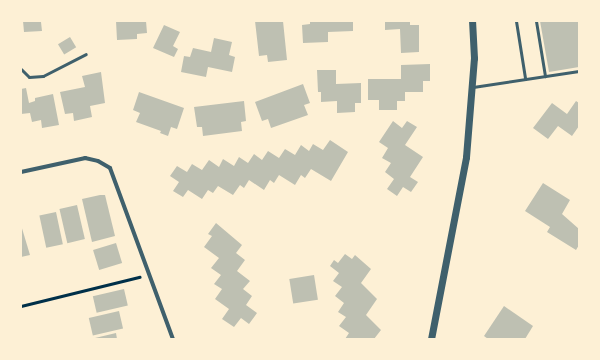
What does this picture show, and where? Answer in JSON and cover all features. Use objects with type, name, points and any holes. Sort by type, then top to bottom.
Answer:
[{"type":"street","points":[[431,339],[461,191],[473,87],[472,21]]},
{"type":"street","points":[[21,172],[74,160],[98,161],[110,168],[173,339]]},
{"type":"lane","points":[[516,21],[525,78]]},
{"type":"lane","points":[[536,21],[546,76]]},
{"type":"lane","points":[[21,69],[29,77],[43,76],[86,54]]},
{"type":"lane","points":[[473,87],[579,71]]},
{"type":"path","points":[[21,306],[150,274]]},
{"type":"building","points":[[23,21],[46,22],[41,22],[42,31],[24,32]]},
{"type":"building","points":[[116,21],[146,21],[147,33],[137,34],[137,39],[117,40]]},
{"type":"building","points":[[255,21],[283,21],[287,60],[268,62],[267,55],[259,56]]},
{"type":"building","points":[[310,21],[353,21],[353,31],[328,32],[328,42],[303,43],[302,25],[310,24]]},
{"type":"building","points":[[385,21],[410,21],[410,25],[419,25],[419,52],[401,53],[400,29],[385,30]]},
{"type":"building","points":[[540,21],[579,21],[579,67],[549,72]]},
{"type":"building","points":[[164,25],[180,32],[173,46],[178,49],[174,57],[153,48]]},
{"type":"building","points":[[70,37],[76,47],[64,54],[58,44]]},
{"type":"building","points":[[214,38],[232,42],[229,55],[235,57],[232,72],[208,67],[206,77],[181,72],[184,56],[190,57],[193,48],[211,52]]},
{"type":"building","points":[[430,64],[430,81],[423,81],[423,92],[405,92],[405,101],[397,101],[397,110],[379,110],[379,100],[368,100],[368,79],[401,79],[401,65]]},
{"type":"building","points":[[317,70],[336,70],[336,84],[361,83],[361,103],[355,103],[355,112],[337,113],[337,101],[321,102],[321,92],[318,92]]},
{"type":"building","points":[[101,72],[105,103],[90,106],[92,117],[74,121],[73,113],[65,114],[60,92],[85,87],[82,76]]},
{"type":"building","points":[[303,84],[310,103],[304,105],[308,115],[271,128],[268,119],[262,121],[255,102]]},
{"type":"building","points":[[26,88],[29,103],[35,101],[35,98],[53,94],[59,125],[42,128],[41,120],[32,122],[30,113],[21,114],[21,89]]},
{"type":"building","points":[[139,92],[184,108],[177,129],[171,127],[168,136],[160,133],[161,131],[136,122],[140,113],[133,110]]},
{"type":"building","points":[[244,101],[246,121],[241,122],[242,131],[203,136],[202,127],[197,127],[194,107]]},
{"type":"building","points":[[576,101],[579,103],[579,126],[572,136],[558,126],[548,139],[533,128],[552,103],[567,114]]},
{"type":"building","points":[[393,121],[402,128],[407,121],[417,127],[405,145],[423,157],[410,177],[418,182],[411,192],[403,187],[397,196],[387,189],[394,179],[385,172],[391,163],[382,158],[388,148],[379,142]]},
{"type":"building","points":[[330,140],[348,152],[331,181],[311,169],[305,178],[301,175],[295,185],[279,175],[274,183],[270,180],[264,190],[249,180],[244,188],[240,185],[233,195],[218,186],[213,193],[208,190],[202,199],[188,190],[183,197],[173,191],[179,182],[170,176],[177,166],[187,172],[192,164],[202,170],[209,160],[219,167],[223,159],[234,166],[239,157],[248,163],[254,154],[262,160],[268,151],[279,158],[285,149],[295,155],[301,145],[309,151],[313,144],[323,150]]},
{"type":"building","points":[[543,183],[570,200],[562,214],[579,229],[579,245],[576,250],[547,232],[550,227],[525,211]]},
{"type":"building","points":[[105,195],[115,236],[92,242],[82,199]]},
{"type":"building","points":[[77,205],[85,239],[67,243],[59,209]]},
{"type":"building","points":[[56,212],[63,244],[46,248],[39,216]]},
{"type":"building","points":[[216,223],[242,245],[236,253],[245,260],[237,271],[250,281],[243,289],[252,296],[246,305],[257,313],[249,324],[241,318],[234,327],[222,319],[229,309],[215,299],[222,289],[214,284],[221,275],[211,268],[219,258],[204,247],[212,236],[208,234]]},
{"type":"building","points":[[21,225],[30,255],[21,257]]},
{"type":"building","points":[[116,243],[122,263],[99,270],[93,250]]},
{"type":"building","points":[[345,254],[352,259],[355,255],[371,269],[361,283],[377,299],[366,315],[381,330],[374,339],[345,339],[349,333],[339,326],[346,317],[338,312],[344,303],[335,296],[342,287],[333,281],[339,273],[330,266],[334,260],[338,263]]},
{"type":"building","points":[[314,275],[318,300],[293,304],[289,279]]},
{"type":"building","points":[[124,289],[128,306],[97,313],[93,296]]},
{"type":"building","points":[[504,306],[533,326],[525,339],[488,339],[484,336]]},
{"type":"building","points":[[119,311],[123,329],[93,336],[89,318]]},
{"type":"building","points":[[116,333],[117,339],[95,339],[95,338]]}]
